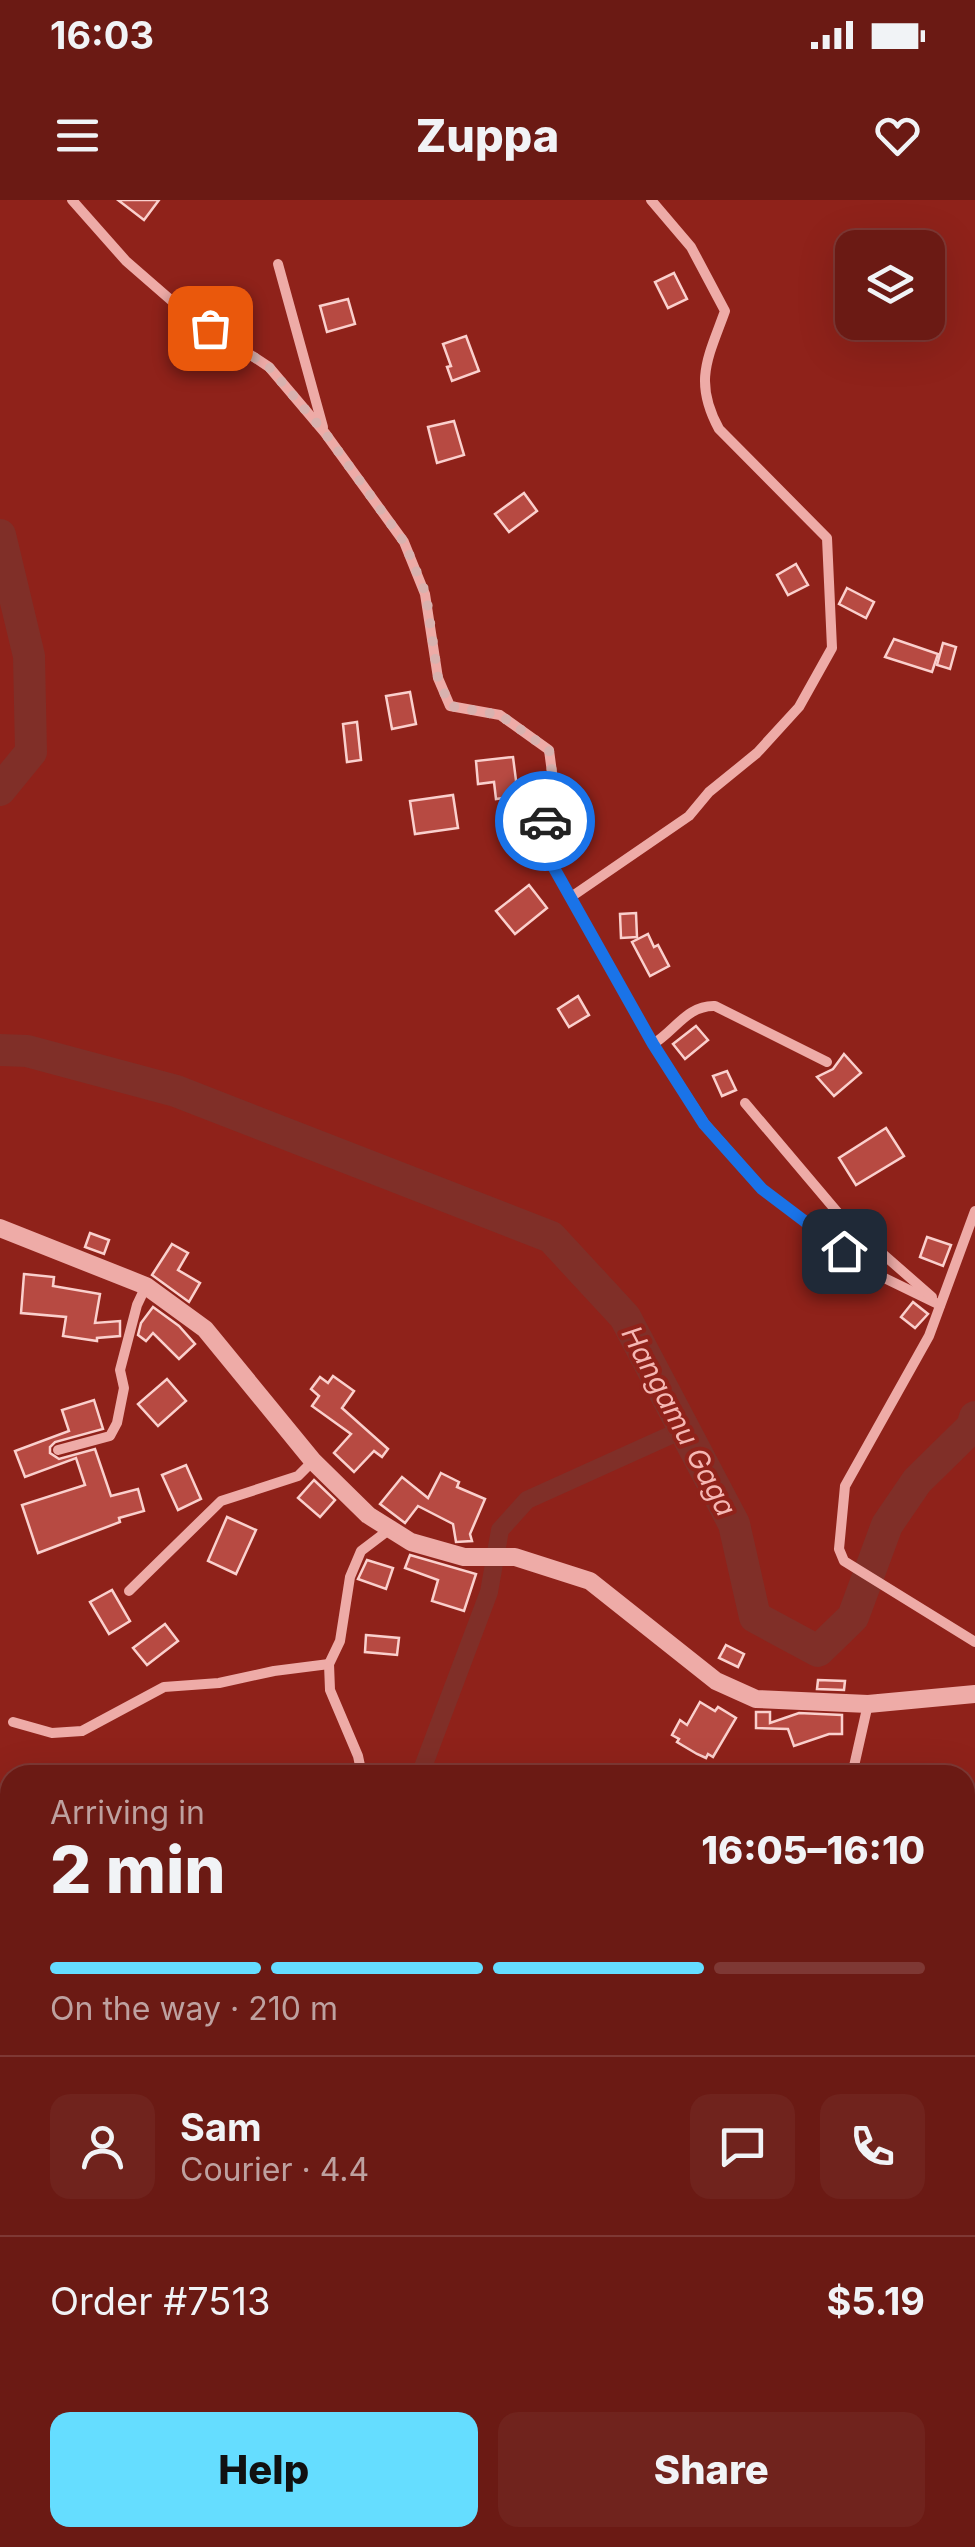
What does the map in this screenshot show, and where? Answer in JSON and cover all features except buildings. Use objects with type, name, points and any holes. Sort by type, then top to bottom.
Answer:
[{"type":"street","points":[[72,200],[126,261],[180,308],[269,367],[325,433],[404,542],[426,594],[438,678],[450,706],[500,715],[549,750],[555,795],[545,823],[554,868],[653,1044],[704,1124],[762,1189],[872,1272],[940,1305]]},
{"type":"street","points":[[571,897],[689,816],[709,792],[757,753],[799,706],[832,648],[827,538],[720,428],[707,407],[704,372],[726,311],[692,247],[651,200]]},
{"type":"street","points":[[278,264],[325,433]]},
{"type":"street","points":[[653,1044],[686,1015],[703,1006],[715,1006],[828,1062]]},
{"type":"street","points":[[745,1103],[844,1220],[940,1305]]},
{"type":"street","points":[[975,1211],[929,1336],[846,1486],[839,1550],[844,1561],[975,1642]]},
{"type":"street","points":[[0,1228],[146,1286],[205,1329],[313,1462],[368,1515],[411,1542],[464,1557],[515,1557],[590,1582],[716,1681],[756,1699],[868,1704],[975,1694]]},
{"type":"street","points":[[58,1450],[110,1436],[117,1423],[124,1388],[120,1370],[146,1286]]},
{"type":"street","points":[[128,1591],[222,1501],[298,1476],[313,1462]]},
{"type":"street","points":[[360,1765],[330,1690],[330,1664],[340,1641],[350,1577],[361,1550],[390,1529]]},
{"type":"street","points":[[13,1722],[52,1733],[82,1731],[164,1688],[330,1664]]},
{"type":"street","points":[[854,1765],[868,1704]]},
{"type":"waterway","name":"Hangamu Gaga","points":[[0,535],[29,656],[31,752],[0,790]]},
{"type":"waterway","name":"Hangamu Gaga","points":[[0,1050],[27,1051],[176,1091],[551,1237],[625,1317],[734,1524],[755,1617],[818,1651],[853,1617],[887,1525],[917,1481],[972,1427],[975,1417]]},
{"type":"waterway","points":[[424,1765],[489,1592],[500,1530],[527,1500],[682,1430]]},
{"type":"way so far","points":[[210,328],[269,367],[325,433],[404,542],[426,594],[438,678],[450,706],[500,715],[549,750],[555,795],[545,821]]},
{"type":"route","points":[[545,821],[554,868],[653,1044],[704,1124],[762,1189],[844,1251]]}]
